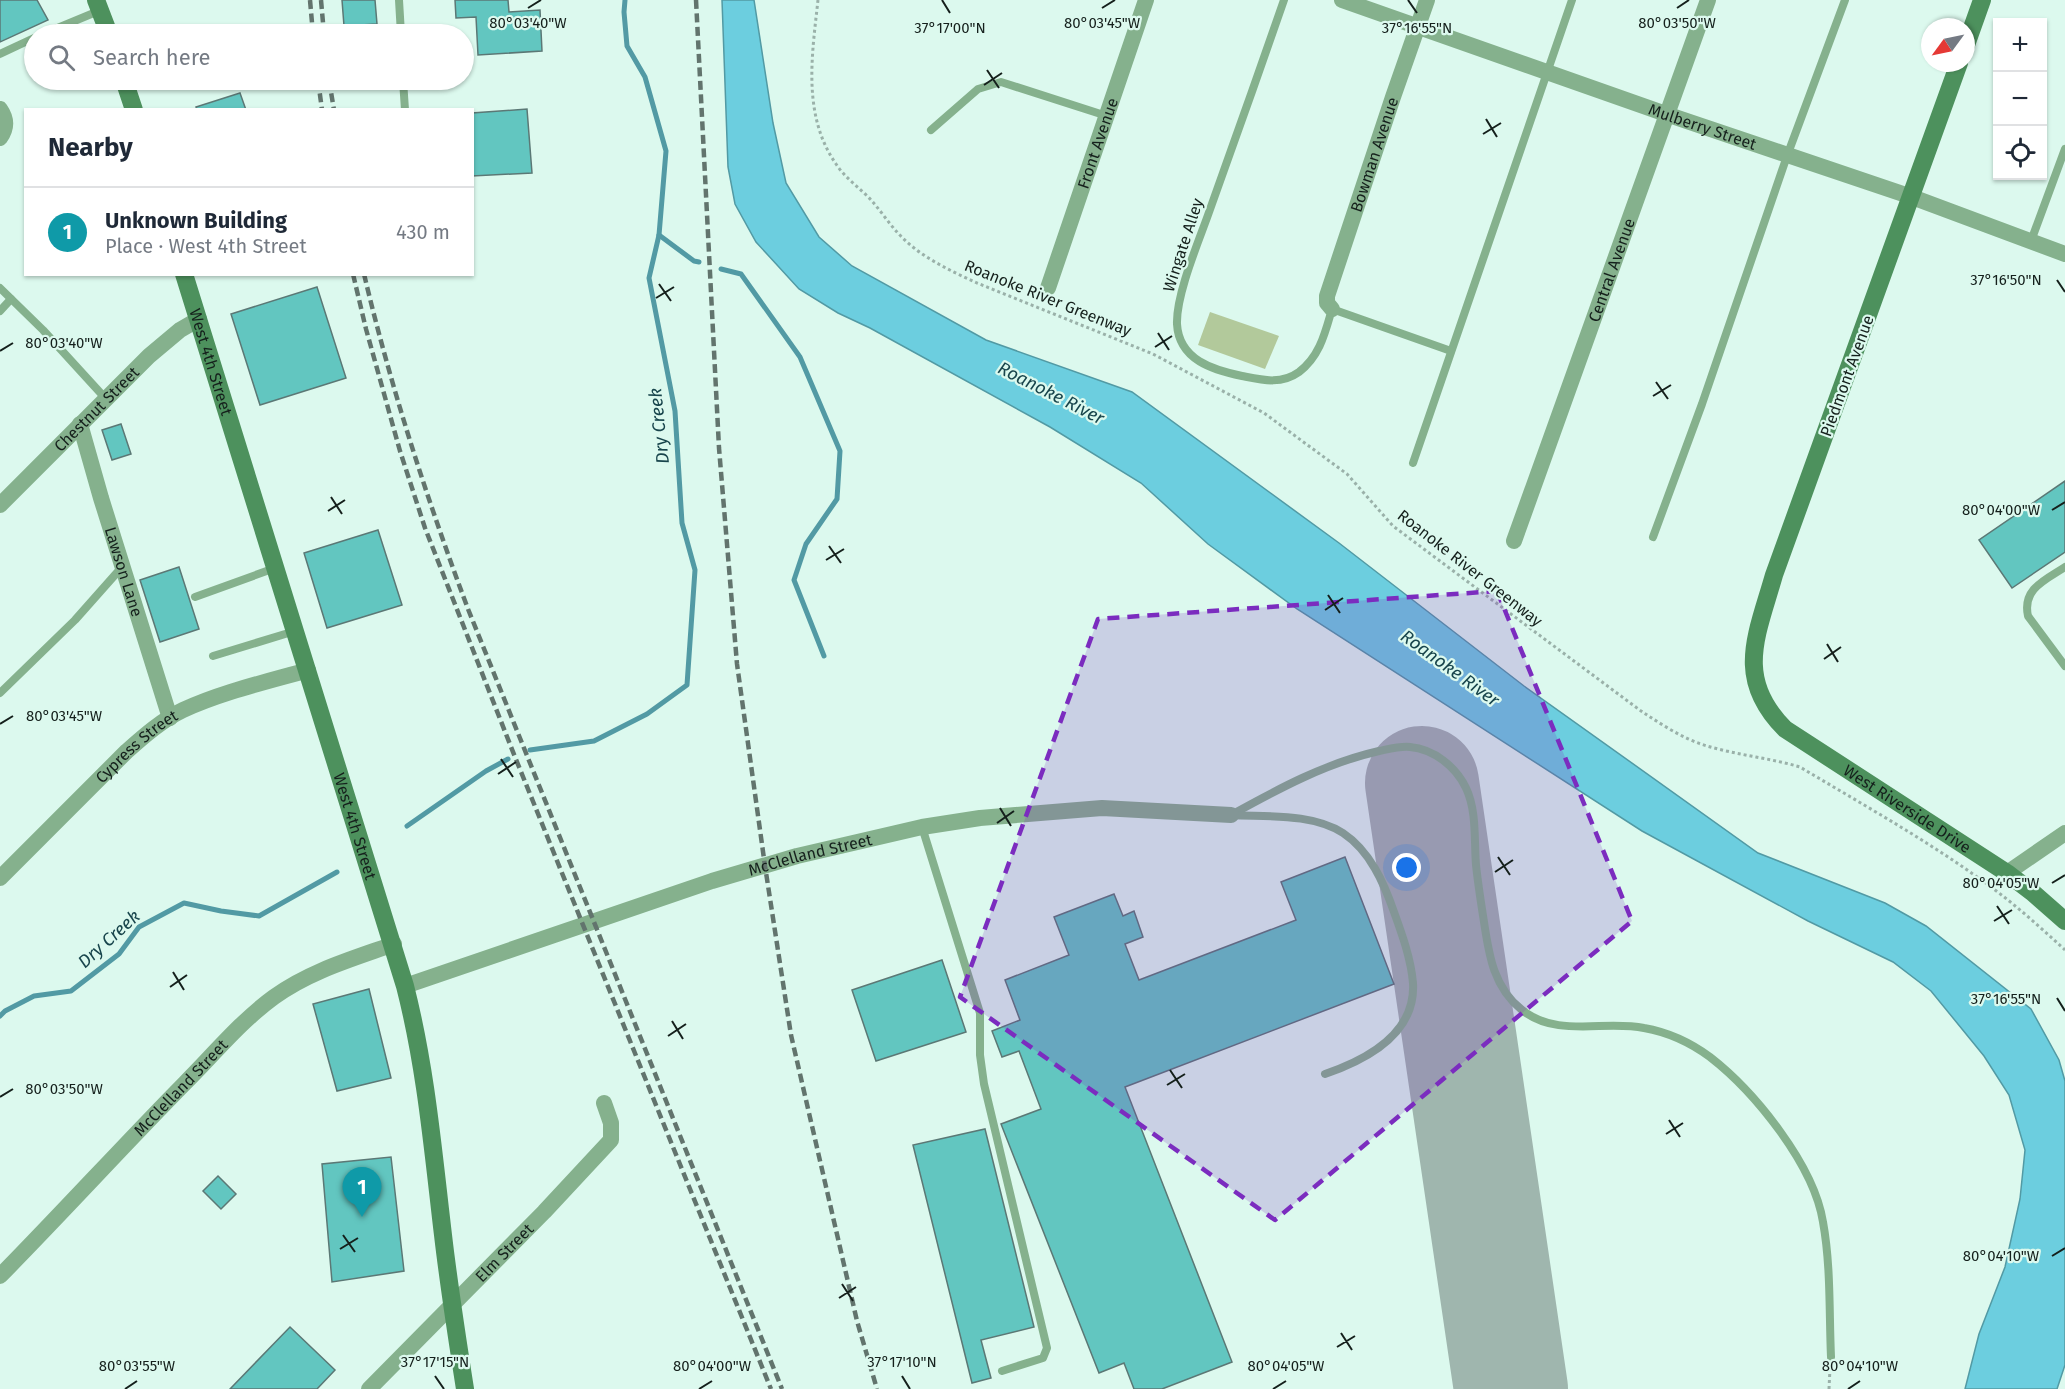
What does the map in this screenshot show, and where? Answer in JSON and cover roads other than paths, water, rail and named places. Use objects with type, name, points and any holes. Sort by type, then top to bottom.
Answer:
[{"type":"main road","points":[[1975,20],[1982,0]]},
{"type":"main road","points":[[98,5],[105,24]]},
{"type":"main road","name":"Piedmont Avenue","points":[[1759,692],[1753,667],[1753,651],[1774,574],[1956,72]]},
{"type":"main road","points":[[127,90],[133,108]]},
{"type":"main road","name":"West 4th Street","points":[[185,276],[394,944],[416,1027],[427,1088],[452,1304],[465,1389]]},
{"type":"main road","name":"West Riverside Drive","points":[[1759,692],[1772,716],[1785,729],[2007,873],[2065,921]]},
{"type":"street","name":"Front Avenue","points":[[1048,288],[1146,0]]},
{"type":"street","name":"Mulberry Street","points":[[1342,0],[1787,156],[1912,197],[2065,254]]},
{"type":"street","name":"Bowman Avenue","points":[[1332,309],[1327,303],[1327,296],[1427,0]]},
{"type":"street","name":"Central Avenue","points":[[1514,541],[1708,0]]},
{"type":"street","points":[[0,109],[6,123],[0,138]]},
{"type":"street","name":"Chestnut Street","points":[[0,506],[149,356],[180,330],[199,319]]},
{"type":"street","name":"Lawson Lane","points":[[80,424],[170,718]]},
{"type":"street","name":"Cypress Street","points":[[2,872],[127,751],[146,734],[170,718],[184,710],[240,690],[308,670]]},
{"type":"street","name":"McClelland Street","points":[[405,986],[712,881],[797,856],[922,827],[980,818],[1102,808],[1231,815]]},
{"type":"street","points":[[2007,873],[2065,833]]},
{"type":"street","name":"McClelland Street","points":[[2,1270],[250,1016],[274,997],[303,979],[334,965],[394,944]]},
{"type":"street","name":"Elm Street","points":[[375,1387],[611,1140],[611,1123],[604,1103]]},
{"type":"lane","points":[[399,0],[400,24]]},
{"type":"lane","name":"Wingate Alley","points":[[1284,0],[1187,275],[1177,324],[1186,349],[1202,363],[1220,371],[1269,381],[1284,380],[1297,374],[1309,363],[1321,344],[1332,309]]},
{"type":"lane","points":[[1413,463],[1572,0]]},
{"type":"lane","points":[[1653,537],[1702,404],[1787,156],[1845,0]]},
{"type":"lane","points":[[62,24],[98,5]]},
{"type":"lane","points":[[0,54],[24,43]]},
{"type":"lane","points":[[930,129],[978,90],[1001,82],[1107,116]]},
{"type":"lane","points":[[404,90],[405,108]]},
{"type":"lane","points":[[2031,242],[2065,149]]},
{"type":"lane","points":[[0,288],[43,330],[106,399]]},
{"type":"lane","points":[[0,311],[12,299]]},
{"type":"lane","points":[[1332,309],[1451,351]]},
{"type":"lane","points":[[0,693],[75,620],[123,567]]},
{"type":"lane","points":[[2065,567],[2037,585],[2028,596],[2026,606],[2028,616],[2065,666]]},
{"type":"lane","points":[[195,597],[276,568]]},
{"type":"lane","points":[[213,656],[296,631]]},
{"type":"lane","points":[[1231,815],[1275,790],[1323,768],[1362,755],[1409,747],[1438,756],[1449,764],[1467,790],[1472,806],[1477,877],[1488,954],[1493,969],[1509,997],[1523,1011],[1557,1025],[1574,1027],[1623,1025],[1664,1033],[1688,1043],[1727,1073],[1760,1106],[1790,1144],[1816,1194],[1823,1221],[1828,1268],[1831,1357]]},
{"type":"lane","points":[[1231,815],[1304,820],[1324,824],[1342,833],[1358,845],[1374,867],[1387,891],[1411,970],[1413,984],[1406,1015],[1388,1041],[1365,1057],[1324,1074]]},
{"type":"lane","points":[[922,827],[980,1013],[980,1055],[984,1084],[1047,1348],[1043,1358],[1002,1371]]},
{"type":"water","name":"Roanoke River","points":[[722,0],[754,0],[773,123],[786,183],[819,237],[852,266],[986,340],[1132,392],[1339,543],[1524,686],[1758,853],[1885,903],[1926,926],[2031,1009],[2059,1060],[2065,1081],[2065,1365],[2057,1389],[1965,1389],[1979,1334],[2005,1267],[2020,1199],[2025,1150],[2009,1095],[1984,1056],[1931,991],[1893,962],[1808,921],[1642,831],[1297,609],[1208,544],[1141,483],[1050,427],[870,328],[838,313],[799,289],[756,242],[735,204],[728,167]]},
{"type":"waterway","name":"Dry Creek","points":[[530,750],[594,741],[647,714],[687,685],[695,570],[682,523],[675,411],[649,278],[659,235],[666,151],[645,77],[627,46],[625,0]]},
{"type":"waterway","points":[[659,235],[694,261],[699,262]]},
{"type":"waterway","points":[[721,269],[741,274],[800,357],[840,451],[837,499],[806,544],[794,580],[824,656]]},
{"type":"waterway","name":"Dry Creek","points":[[407,826],[486,771],[508,759]]},
{"type":"waterway","name":"Dry Creek","points":[[0,1016],[34,996],[71,991],[119,954],[139,927],[184,903],[259,916],[337,872]]},
{"type":"railway","points":[[310,0],[312,24]]},
{"type":"railway","points":[[321,0],[323,24]]},
{"type":"railway","points":[[696,0],[719,448],[737,664],[791,1035],[857,1321],[877,1389]]},
{"type":"railway","points":[[319,90],[322,108]]},
{"type":"railway","points":[[331,90],[334,108]]},
{"type":"railway","points":[[353,276],[400,451],[425,528],[515,757],[771,1389]]},
{"type":"railway","points":[[365,276],[411,443],[468,609],[782,1389]]},
{"type":"place","name":"Unknown Building","points":[[362,1217]]}]
